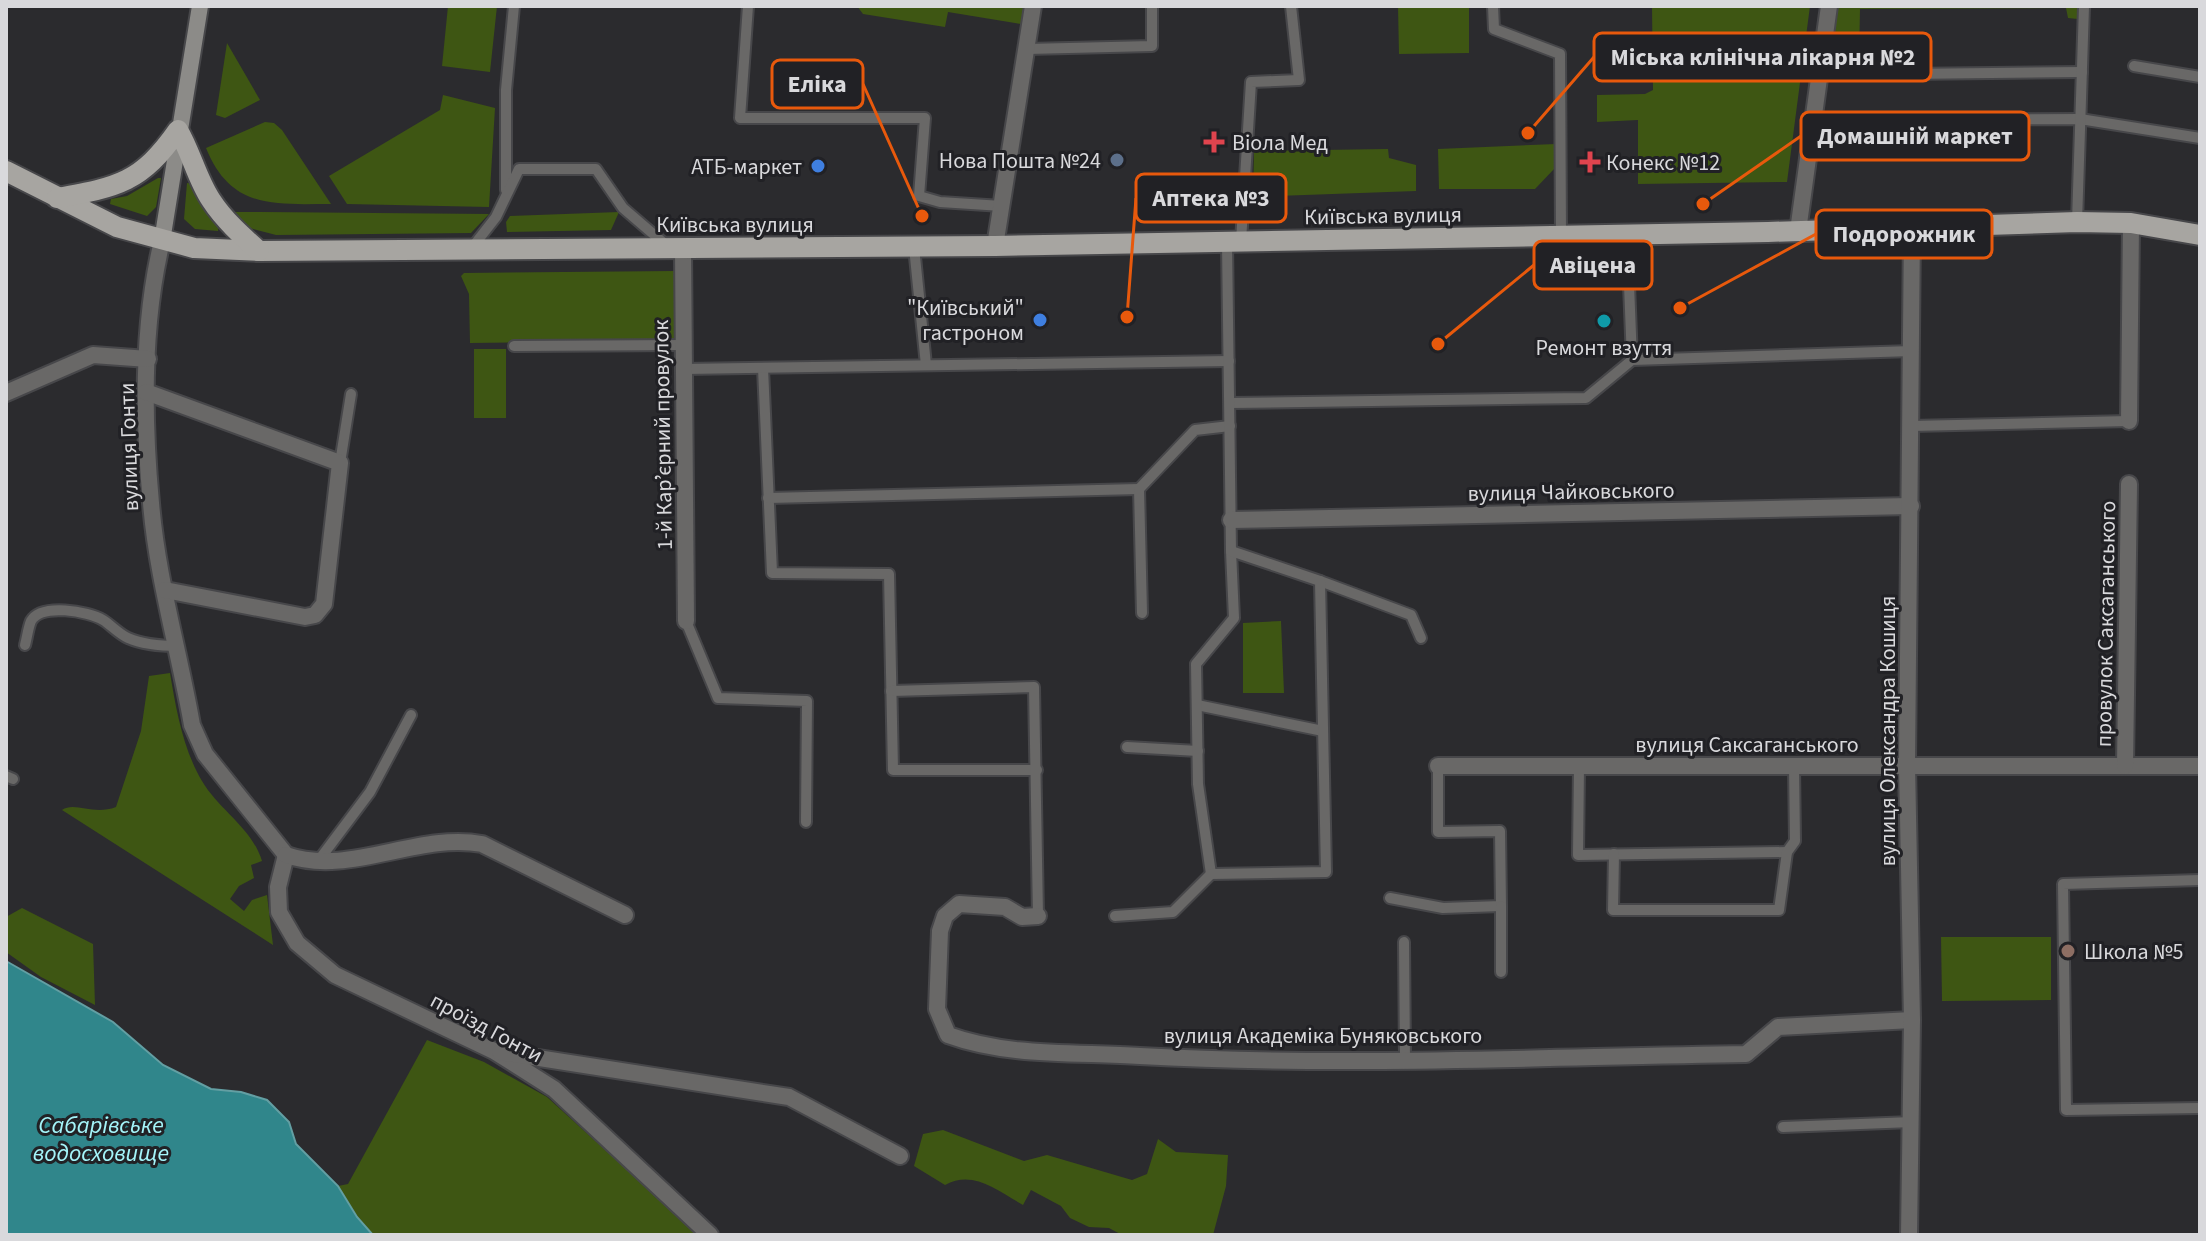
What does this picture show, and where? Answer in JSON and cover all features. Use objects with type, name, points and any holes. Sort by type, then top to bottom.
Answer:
[{"type":"main road","points":[[57,198],[94,192],[136,177],[178,130],[193,155],[210,198],[237,232],[259,251]]},
{"type":"main road","name":"Київська вулиця","points":[[6,171],[117,227],[194,248],[259,251],[995,246],[1798,231],[2077,222],[2131,223],[2200,235]]},
{"type":"street","name":"вулиця Гонти","points":[[200,6],[162,241],[154,271],[146,392],[151,503],[192,725],[205,754],[286,855]]},
{"type":"street","points":[[995,246],[1033,6]]},
{"type":"street","points":[[1798,231],[1829,6]]},
{"type":"street","points":[[2129,421],[2131,223]]},
{"type":"street","name":"вулиця Олександра Кошиця","points":[[1909,1235],[1912,1020],[1907,765],[1912,227]]},
{"type":"street","name":"1-й Карʼєрний провулок","points":[[677,249],[684,369],[686,621]]},
{"type":"street","points":[[6,393],[93,355],[148,359]]},
{"type":"street","points":[[146,392],[340,463],[324,604],[315,615],[305,617],[165,590]]},
{"type":"street","name":"провулок Саксаганського","points":[[2125,766],[2129,484]]},
{"type":"street","name":"вулиця Чайковського","points":[[1231,520],[1911,506]]},
{"type":"street","name":"вулиця Саксаганського","points":[[1438,766],[2200,766]]},
{"type":"street","points":[[286,855],[317,862],[459,840],[471,842],[482,844],[625,915]]},
{"type":"street","name":"проїзд Гонти","points":[[286,855],[278,887],[279,912],[297,943],[335,975],[494,1051],[554,1089],[710,1235]]},
{"type":"street","name":"вулиця Академіка Буняковського","points":[[1038,916],[1022,917],[1005,907],[959,904],[945,916],[940,931],[937,1009],[948,1035],[985,1045],[1059,1051],[1243,1061],[1405,1060],[1746,1054],[1778,1027],[1912,1020]]},
{"type":"street","points":[[494,1051],[789,1097],[900,1156]]},
{"type":"lane","points":[[506,196],[506,90],[514,6]]},
{"type":"lane","points":[[748,6],[740,118],[925,118],[919,196],[940,202],[1002,206]]},
{"type":"lane","points":[[1027,49],[1152,46],[1152,6]]},
{"type":"lane","points":[[1211,874],[1198,784],[1196,664],[1234,618],[1229,361],[1234,242],[1251,82],[1299,80],[1291,6]]},
{"type":"lane","points":[[1493,6],[1494,29],[1560,54],[1561,235]]},
{"type":"lane","points":[[2077,222],[2084,6]]},
{"type":"lane","points":[[2134,66],[2200,77]]},
{"type":"lane","points":[[1820,75],[2082,72]]},
{"type":"lane","points":[[1813,120],[2080,119],[2200,138]]},
{"type":"lane","points":[[471,250],[496,217],[519,169],[596,169],[623,208],[677,249]]},
{"type":"lane","points":[[1627,234],[1632,360]]},
{"type":"lane","points":[[914,247],[926,365]]},
{"type":"lane","points":[[514,346],[683,345]]},
{"type":"lane","points":[[1230,403],[1586,398],[1632,360],[1912,351]]},
{"type":"lane","points":[[684,369],[1229,361]]},
{"type":"lane","points":[[763,368],[772,573],[889,574],[893,770],[1037,770]]},
{"type":"lane","points":[[340,463],[351,394]]},
{"type":"lane","points":[[1911,426],[2129,421]]},
{"type":"lane","points":[[1142,613],[1139,489],[1195,430],[1230,426]]},
{"type":"lane","points":[[768,498],[1139,489]]},
{"type":"lane","points":[[1231,551],[1411,615],[1421,638]]},
{"type":"lane","points":[[1115,916],[1173,912],[1211,874],[1326,872],[1320,581]]},
{"type":"lane","points":[[25,645],[32,620],[38,614],[52,611],[100,618],[128,638],[155,646],[178,646]]},
{"type":"lane","points":[[686,621],[718,698],[807,701],[806,822]]},
{"type":"lane","points":[[891,691],[1034,687],[1038,916]]},
{"type":"lane","points":[[1197,705],[1323,731]]},
{"type":"lane","points":[[317,862],[370,792],[411,715]]},
{"type":"lane","points":[[1127,747],[1198,751]]},
{"type":"lane","points":[[1438,766],[1438,832],[1500,831],[1501,972]]},
{"type":"lane","points":[[1579,766],[1578,855],[1787,852]]},
{"type":"lane","points":[[1614,854],[1613,910],[1779,910],[1787,852],[1795,841],[1794,766]]},
{"type":"lane","points":[[2200,880],[2063,884],[2066,1110],[2200,1108]]},
{"type":"lane","points":[[1390,898],[1443,908],[1501,906]]},
{"type":"lane","points":[[1404,942],[1405,1060]]},
{"type":"lane","points":[[1783,1127],[1912,1122]]},
{"type":"green space","points":[[448,6],[497,6],[490,72],[442,66]]},
{"type":"green space","points":[[857,6],[1024,6],[1021,24],[948,12],[945,27],[863,14]]},
{"type":"green space","points":[[1398,6],[1469,6],[1469,53],[1399,54]]},
{"type":"green space","points":[[1652,6],[1810,6],[1787,182],[1638,184],[1638,120],[1597,122],[1597,95],[1645,94],[1653,90]]},
{"type":"green space","points":[[1837,6],[2078,6],[2078,19],[2068,18],[2066,8],[1860,9],[1859,60],[1884,61],[1884,71],[1828,72]]},
{"type":"green space","points":[[227,43],[260,100],[225,118],[216,115]]},
{"type":"green space","points":[[443,95],[495,108],[489,207],[347,204],[329,176],[440,110]]},
{"type":"green space","points":[[265,122],[274,123],[282,130],[331,204],[273,203],[242,193],[228,183],[206,148]]},
{"type":"green space","points":[[1556,144],[1555,168],[1535,189],[1439,189],[1438,149]]},
{"type":"green space","points":[[1388,149],[1389,158],[1416,165],[1416,191],[1253,197],[1254,151]]},
{"type":"green space","points":[[161,178],[156,207],[147,216],[110,204],[111,199],[127,196]]},
{"type":"green space","points":[[187,183],[194,184],[199,199],[219,224],[218,231],[195,229],[184,219]]},
{"type":"green space","points":[[231,212],[489,214],[471,233],[276,235],[246,227]]},
{"type":"green space","points":[[619,212],[611,230],[507,232],[506,222],[510,216]]},
{"type":"green space","points":[[675,271],[675,341],[470,343],[469,294],[461,276],[464,273]]},
{"type":"green space","points":[[474,349],[506,349],[506,418],[474,418]]},
{"type":"green space","points":[[1281,621],[1284,693],[1243,693],[1243,623]]},
{"type":"green space","points":[[170,673],[181,728],[195,769],[209,791],[251,839],[262,861],[251,865],[254,878],[239,886],[230,899],[244,911],[252,900],[267,895],[273,945],[62,810],[116,807],[141,731],[149,676]]},
{"type":"green space","points":[[22,908],[93,944],[95,1005],[41,977],[6,952],[6,917]]},
{"type":"green space","points":[[1941,937],[2051,937],[2051,1000],[1942,1001]]},
{"type":"green space","points":[[427,1040],[484,1062],[547,1097],[699,1235],[373,1235],[357,1217],[338,1186],[348,1184]]},
{"type":"green space","points":[[943,1130],[1024,1161],[1047,1155],[1132,1180],[1147,1174],[1158,1139],[1176,1152],[1228,1155],[1226,1186],[1213,1235],[1122,1235],[1109,1228],[1089,1227],[1070,1218],[1061,1206],[1031,1190],[1023,1205],[995,1188],[975,1181],[965,1179],[945,1185],[914,1166],[923,1134]]},
{"type":"water","name":"Сабарівське водосховище","points":[[6,961],[113,1022],[163,1065],[211,1089],[241,1092],[267,1100],[289,1122],[296,1144],[338,1186],[357,1217],[373,1235],[6,1235]]},
{"type":"place","name":"Міська клінічна лікарня №2","points":[[1528,133]]},
{"type":"place","name":"Віола Мед","points":[[1214,142]]},
{"type":"place","name":"Нова Пошта №24","points":[[1117,160]]},
{"type":"place","name":"Конекс №12","points":[[1590,162]]},
{"type":"place","name":"АТБ-маркет","points":[[818,166]]},
{"type":"place","name":"Домашній маркет","points":[[1703,204]]},
{"type":"place","name":"Еліка","points":[[922,216]]},
{"type":"place","name":"Подорожник","points":[[1680,308]]},
{"type":"place","name":"Аптека №3","points":[[1127,317]]},
{"type":"place","name":"\"Київський\" гастроном","points":[[1040,320]]},
{"type":"place","name":"Ремонт взуття","points":[[1604,321]]},
{"type":"place","name":"Авіцена","points":[[1438,344]]},
{"type":"place","name":"Школа №5","points":[[2068,951]]}]
